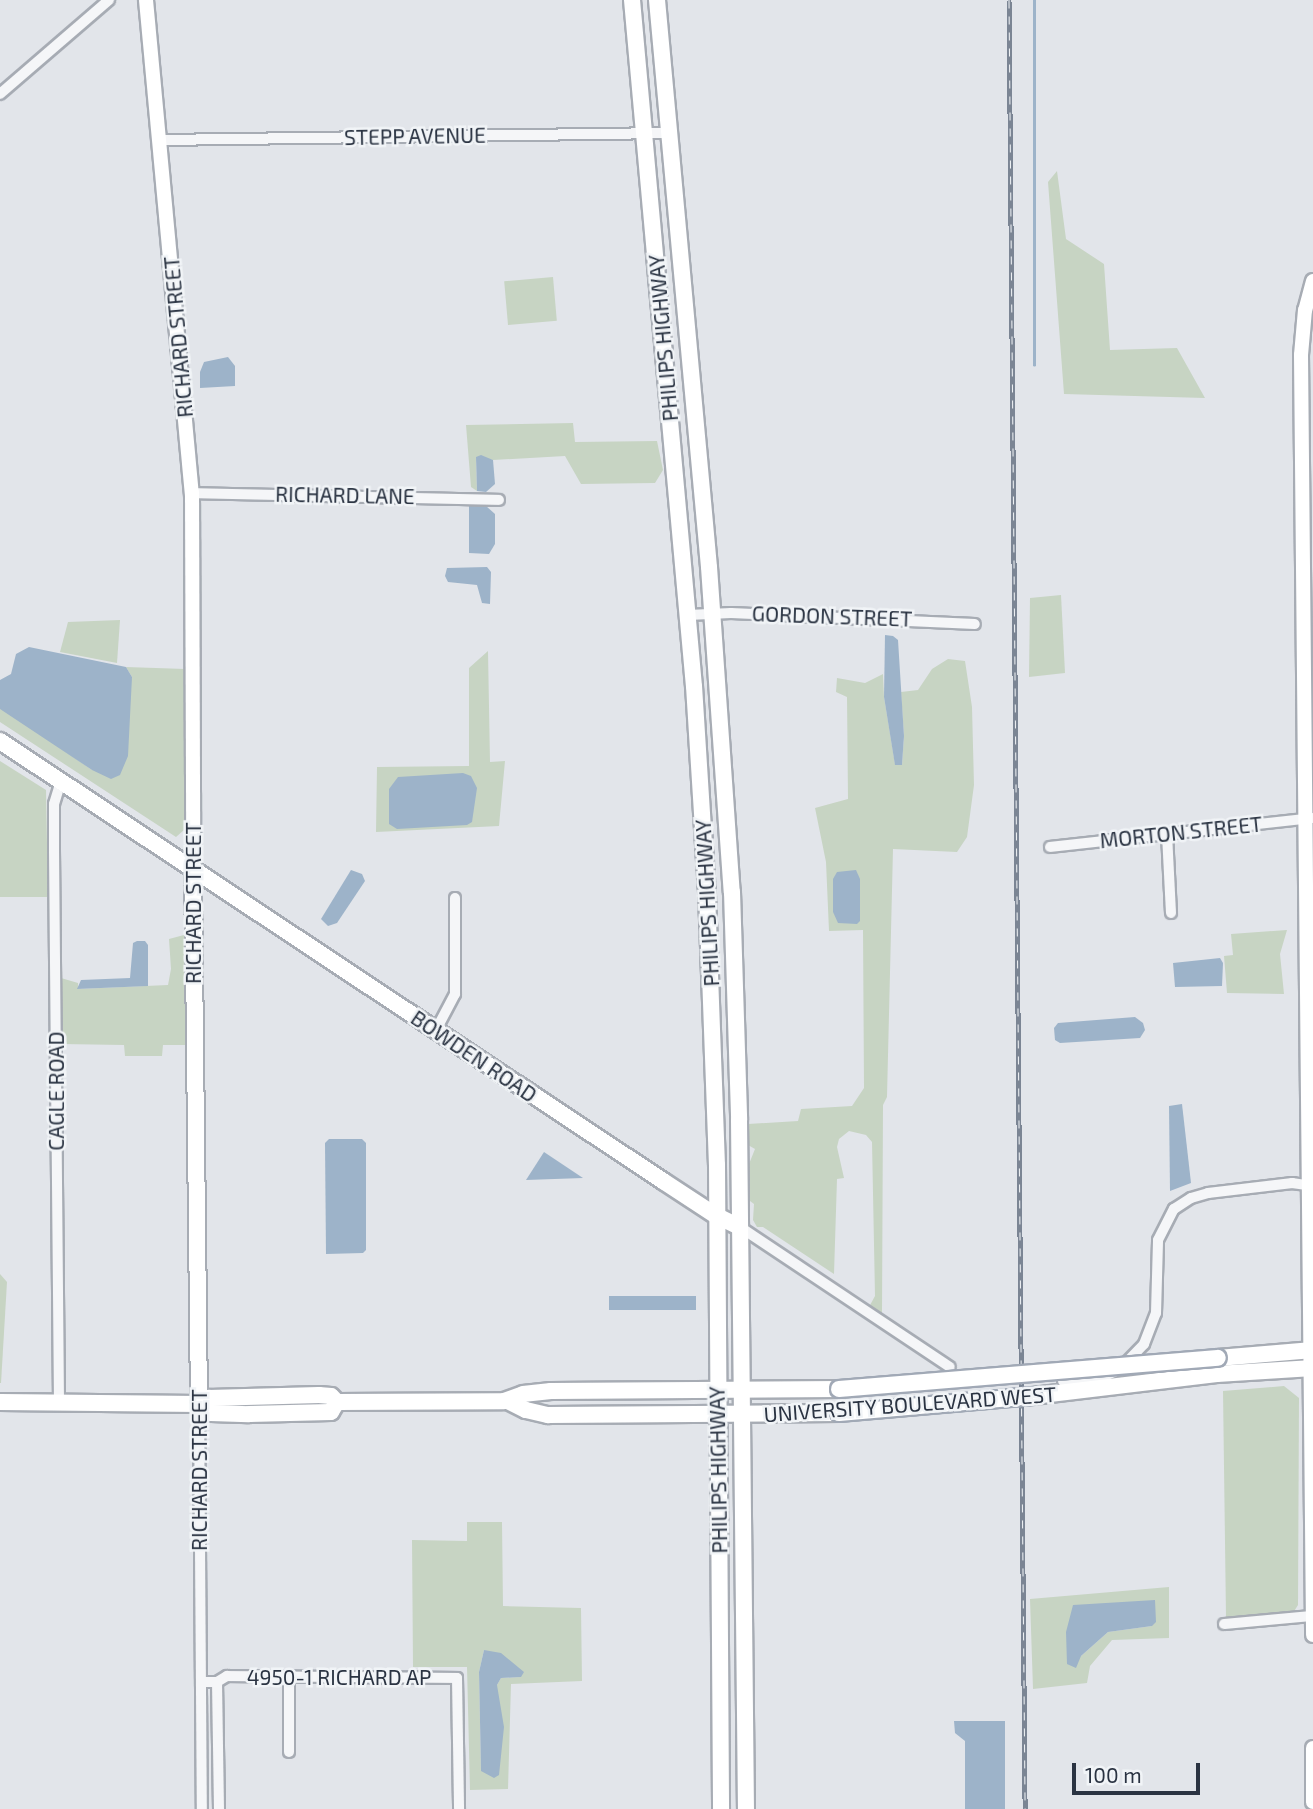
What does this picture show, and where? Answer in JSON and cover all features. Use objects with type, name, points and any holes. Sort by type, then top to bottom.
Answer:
[{"type":"main road","name":"PHILIPS HIGHWAY","points":[[632,0],[688,615],[707,893],[716,1215],[721,1809]]},
{"type":"main road","name":"PHILIPS HIGHWAY","points":[[657,0],[713,614],[732,892],[744,1416],[746,1809]]},
{"type":"main road","points":[[648,178],[673,177]]},
{"type":"main road","points":[[666,363],[690,360]]},
{"type":"main road","points":[[670,412],[695,410]]},
{"type":"main road","name":"BOWDEN ROAD","points":[[0,741],[716,1215],[740,1227]]},
{"type":"main road","name":"RICHARD STREET","points":[[193,867],[199,1404]]},
{"type":"main road","points":[[707,893],[732,892]]},
{"type":"main road","name":"UNIVERSITY BOULEVARD WEST","points":[[0,1402],[199,1404],[209,1398],[319,1395],[331,1395],[337,1402],[508,1401],[523,1394],[551,1391],[839,1389],[1312,1350]]},
{"type":"main road","name":"UNIVERSITY BOULEVARD WEST","points":[[508,1401],[526,1410],[548,1415],[744,1416],[839,1413],[1011,1398],[1217,1374],[1311,1368]]},
{"type":"street","points":[[0,94],[109,0]]},
{"type":"street","name":"RICHARD STREET","points":[[146,0],[192,493],[193,867]]},
{"type":"street","name":"STEPP AVENUE","points":[[160,140],[669,133]]},
{"type":"street","points":[[1313,281],[1305,310],[1300,355],[1309,819],[1307,1185],[1312,1350],[1313,1635]]},
{"type":"street","name":"RICHARD LANE","points":[[192,493],[499,499]]},
{"type":"street","name":"GORDON STREET","points":[[688,615],[928,620],[975,624]]},
{"type":"street","name":"CAGLE ROAD","points":[[59,1402],[54,804],[61,781]]},
{"type":"street","name":"MORTON STREET","points":[[1050,848],[1309,819]]},
{"type":"street","points":[[1167,834],[1171,913]]},
{"type":"street","points":[[436,1030],[455,994],[455,898]]},
{"type":"street","points":[[1063,1381],[1107,1375],[1119,1370],[1144,1345],[1156,1313],[1158,1240],[1174,1209],[1191,1198],[1208,1193],[1292,1183],[1307,1185]]},
{"type":"street","name":"BOWDEN ROAD","points":[[740,1227],[950,1367]]},
{"type":"street","name":"RICHARD STREET","points":[[199,1404],[202,1809]]},
{"type":"street","points":[[1224,1624],[1312,1616]]},
{"type":"street","name":"4950-1 RICHARD AP","points":[[201,1682],[217,1682],[227,1676],[457,1678],[459,1809]]},
{"type":"street","points":[[289,1677],[289,1752]]},
{"type":"street","name":"4950-1 RICHARD AP","points":[[217,1682],[219,1809]]},
{"type":"street","points":[[1313,1748],[1313,1802]]},
{"type":"green space","points":[[1057,171],[1066,239],[1104,264],[1110,350],[1177,348],[1205,398],[1064,394],[1048,182]]},
{"type":"green space","points":[[553,277],[557,321],[508,325],[504,281]]},
{"type":"green space","points":[[573,423],[575,442],[657,441],[663,470],[655,483],[581,484],[565,456],[493,460],[476,457],[477,491],[471,487],[466,425]]},
{"type":"green space","points":[[1061,595],[1065,673],[1029,677],[1030,598]]},
{"type":"green space","points":[[120,620],[117,663],[60,652],[68,622]]},
{"type":"green space","points":[[488,651],[490,762],[505,761],[499,826],[376,832],[377,767],[469,766],[469,668]]},
{"type":"green space","points":[[948,659],[965,661],[972,707],[974,785],[967,837],[957,852],[893,849],[887,1097],[883,1105],[882,1315],[869,1307],[875,1296],[872,1142],[866,1135],[849,1131],[839,1139],[837,1147],[844,1178],[837,1179],[834,1274],[763,1227],[757,1227],[753,1220],[754,1204],[750,1201],[749,1164],[755,1149],[748,1145],[748,1124],[798,1121],[801,1109],[852,1106],[864,1088],[863,930],[829,931],[826,862],[815,808],[848,799],[847,697],[836,692],[837,678],[865,683],[883,674],[895,764],[902,765],[904,736],[901,692],[918,690],[932,669]],"holes":[[[860,879],[860,921],[833,912],[835,895]]]},
{"type":"green space","points":[[126,667],[185,669],[184,830],[176,837],[0,722],[0,709],[5,710],[92,770],[132,677]]},
{"type":"green space","points":[[0,761],[46,790],[48,897],[0,897]]},
{"type":"green space","points":[[1287,930],[1280,954],[1284,994],[1227,993],[1224,956],[1233,955],[1231,934]]},
{"type":"green space","points":[[184,935],[189,1045],[163,1045],[162,1056],[125,1056],[124,1045],[61,1044],[61,978],[78,983],[78,989],[168,985],[171,969],[169,939]]},
{"type":"green space","points":[[0,1274],[7,1282],[1,1383],[0,1383]]},
{"type":"green space","points":[[1284,1386],[1299,1398],[1298,1605],[1293,1613],[1226,1617],[1223,1391]]},
{"type":"green space","points":[[467,1522],[502,1522],[503,1606],[581,1608],[582,1681],[511,1684],[508,1789],[470,1790],[467,1667],[413,1667],[412,1540],[467,1541]],"holes":[[[484,1650],[521,1677],[501,1678],[497,1685],[481,1771],[479,1672]]]},
{"type":"green space","points":[[1169,1587],[1169,1638],[1112,1640],[1090,1666],[1087,1683],[1033,1689],[1030,1599]],"holes":[[[1073,1605],[1152,1626],[1108,1632],[1081,1656]]]},
{"type":"water","points":[[228,357],[235,366],[235,386],[200,388],[200,372],[204,362]]},
{"type":"water","points":[[481,455],[493,460],[495,484],[486,492],[477,491],[476,457]]},
{"type":"water","points":[[469,506],[486,506],[495,514],[495,544],[489,554],[469,553]]},
{"type":"water","points":[[487,567],[491,572],[490,604],[482,603],[477,585],[448,582],[445,576],[447,568]]},
{"type":"water","points":[[885,635],[898,640],[904,736],[902,765],[895,765],[884,697]]},
{"type":"water","points":[[29,647],[126,667],[132,677],[128,756],[120,775],[111,779],[92,770],[0,709],[0,680],[11,674],[16,654]]},
{"type":"water","points":[[463,773],[471,776],[477,788],[472,822],[467,825],[397,829],[389,824],[389,789],[398,777]]},
{"type":"water","points":[[351,870],[362,874],[365,881],[337,923],[328,926],[321,919]]},
{"type":"water","points":[[856,870],[860,879],[860,921],[857,924],[838,923],[833,912],[833,879],[837,872]]},
{"type":"water","points":[[145,941],[148,945],[148,986],[77,989],[81,980],[130,978],[133,943]]},
{"type":"water","points":[[1220,958],[1223,963],[1222,986],[1175,987],[1173,963]]},
{"type":"water","points":[[1135,1017],[1143,1023],[1145,1030],[1140,1038],[1060,1043],[1055,1040],[1054,1028],[1058,1023]]},
{"type":"water","points":[[1182,1104],[1191,1183],[1170,1191],[1169,1106]]},
{"type":"water","points":[[329,1139],[362,1139],[366,1143],[366,1250],[363,1253],[326,1254],[325,1143]]},
{"type":"water","points":[[544,1152],[583,1178],[526,1180]]},
{"type":"water","points":[[609,1296],[696,1296],[696,1310],[609,1310]]},
{"type":"water","points":[[1155,1600],[1156,1622],[1152,1626],[1108,1632],[1081,1656],[1076,1668],[1067,1664],[1066,1632],[1073,1605]]},
{"type":"water","points":[[484,1650],[501,1653],[524,1672],[521,1677],[501,1678],[497,1685],[504,1727],[499,1775],[494,1778],[481,1771],[479,1672]]},
{"type":"water","points":[[954,1721],[1005,1721],[1005,1809],[965,1809],[965,1741],[955,1733]]},
{"type":"waterway","points":[[1034,0],[1034,365]]},
{"type":"railway","points":[[1009,0],[1025,1809]]}]
